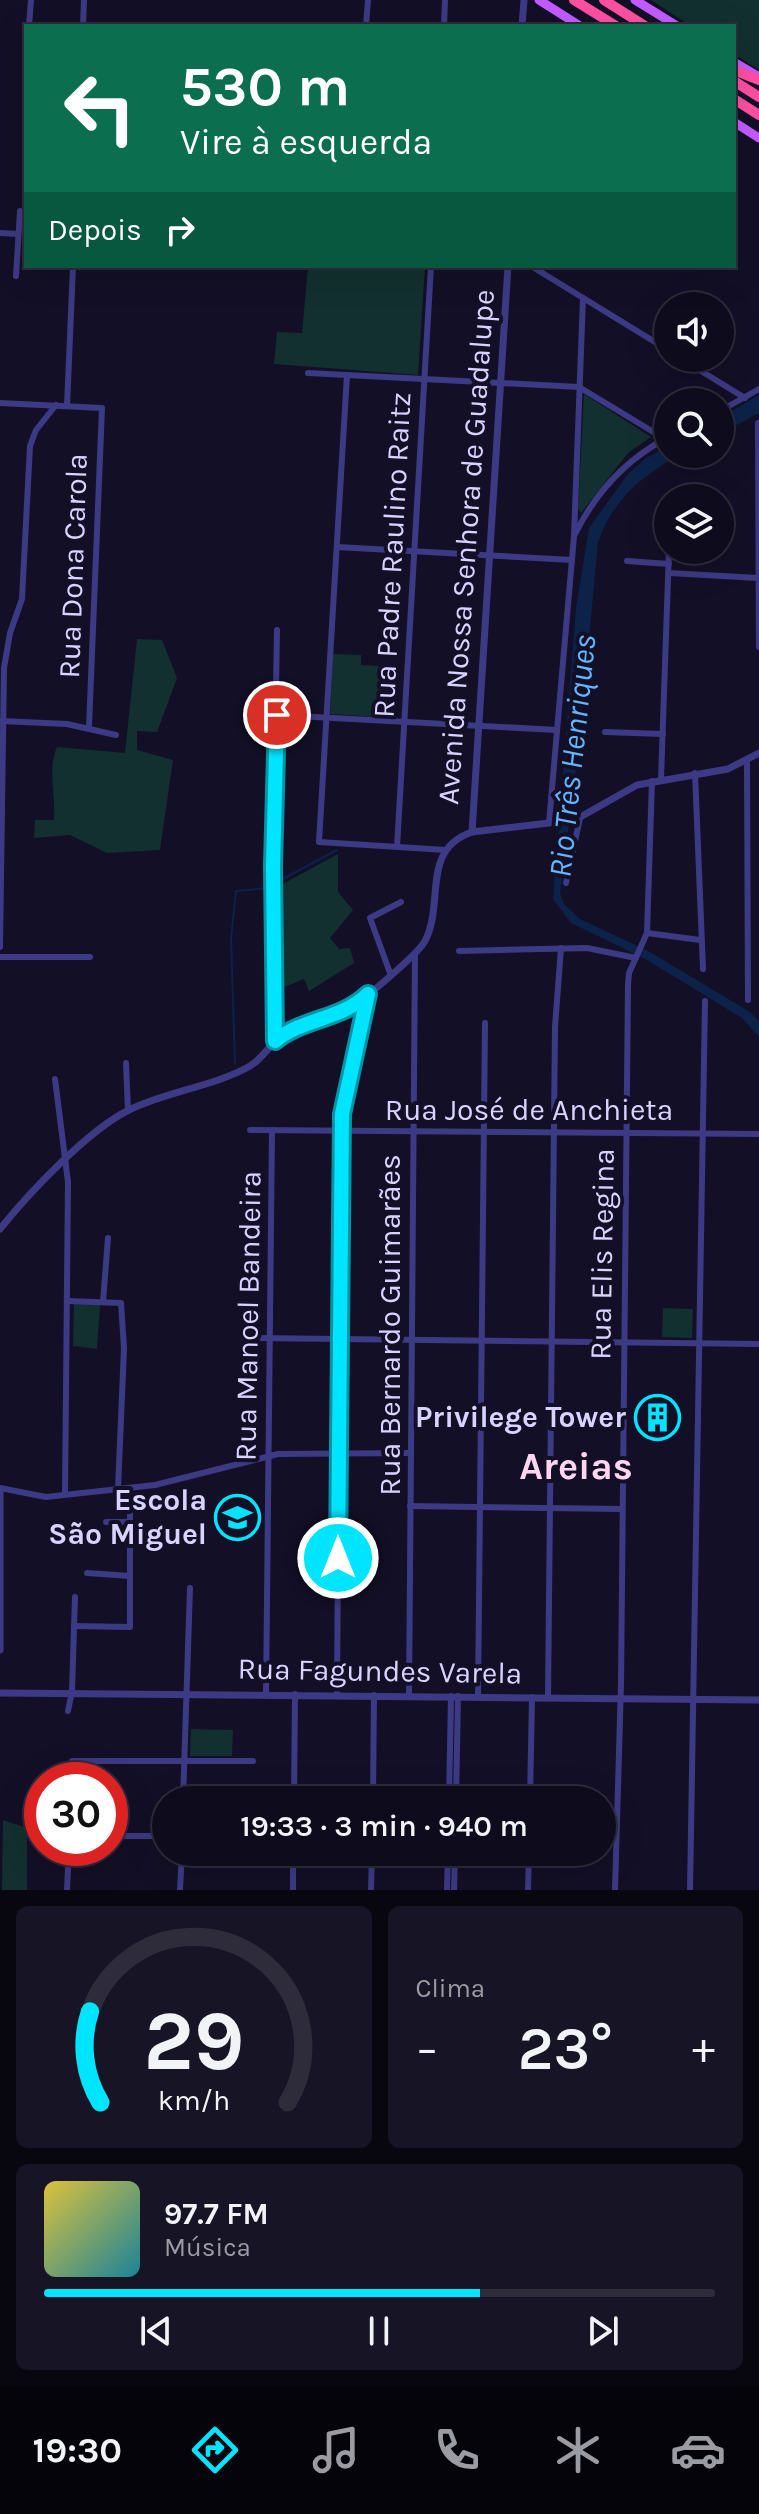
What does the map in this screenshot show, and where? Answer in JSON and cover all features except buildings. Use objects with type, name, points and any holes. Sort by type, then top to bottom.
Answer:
[{"type":"highway","points":[[574,0],[613,24]]},
{"type":"highway","points":[[604,0],[642,24]]},
{"type":"highway","points":[[736,71],[759,79]]},
{"type":"highway","points":[[736,82],[759,97]]},
{"type":"highway","points":[[736,100],[759,115]]},
{"type":"main road","points":[[539,0],[577,24]]},
{"type":"main road","points":[[635,0],[674,24]]},
{"type":"main road","points":[[736,63],[759,79]]},
{"type":"main road","points":[[736,123],[759,138]]},
{"type":"street","points":[[29,24],[31,0]]},
{"type":"street","points":[[83,24],[84,0]]},
{"type":"street","points":[[366,24],[368,0]]},
{"type":"street","points":[[444,24],[445,0]]},
{"type":"street","points":[[522,24],[524,0]]},
{"type":"street","points":[[16,276],[18,234],[22,225],[20,211]]},
{"type":"street","points":[[0,233],[18,234]]},
{"type":"street","points":[[0,403],[67,406],[73,268]]},
{"type":"street","name":"Rua Padre Raulino Raitz","points":[[397,847],[431,268]]},
{"type":"street","name":"Avenida Nossa Senhora de Guadalupe","points":[[472,832],[503,383],[508,268]]},
{"type":"street","points":[[534,268],[654,341]]},
{"type":"street","points":[[551,823],[574,536],[583,298]]},
{"type":"street","points":[[703,372],[745,398]]},
{"type":"street","points":[[308,373],[579,387],[654,431]]},
{"type":"street","points":[[347,375],[319,842],[446,850]]},
{"type":"street","points":[[734,404],[759,389]]},
{"type":"street","points":[[0,947],[5,655],[22,599],[29,456],[36,430],[56,405]]},
{"type":"street","name":"Rua Dona Carola","points":[[67,406],[102,408],[89,727]]},
{"type":"street","points":[[758,423],[759,647]]},
{"type":"street","points":[[574,536],[595,499],[617,473],[654,445]]},
{"type":"street","points":[[337,547],[572,560]]},
{"type":"street","points":[[627,561],[654,563]]},
{"type":"street","points":[[669,564],[663,734],[646,937],[700,940]]},
{"type":"street","points":[[669,573],[758,578]]},
{"type":"street","points":[[275,1041],[273,866],[277,630]]},
{"type":"street","points":[[277,715],[557,730]]},
{"type":"street","points":[[2,721],[89,727],[116,735]]},
{"type":"street","points":[[605,732],[663,734]]},
{"type":"street","points":[[0,1229],[66,1161],[128,1111],[248,1067],[275,1041],[293,1030],[337,1015],[415,955],[429,933],[437,865],[446,850],[472,832],[571,821],[627,789],[657,780],[728,769],[759,753]]},
{"type":"street","points":[[747,761],[748,1000]]},
{"type":"street","points":[[695,773],[703,969]]},
{"type":"street","points":[[566,883],[580,818]]},
{"type":"street","points":[[390,973],[370,918],[401,902]]},
{"type":"street","name":"Rua Elis Regina","points":[[615,1890],[628,985],[646,937]]},
{"type":"street","points":[[548,1697],[555,1027],[561,948]]},
{"type":"street","points":[[459,951],[598,948],[637,957]]},
{"type":"street","name":"Rua Bernardo Guimarães","points":[[409,1696],[415,955]]},
{"type":"street","points":[[0,957],[90,957]]},
{"type":"street","points":[[748,975],[759,975]]},
{"type":"street","points":[[337,1695],[341,1130],[344,1094],[368,994]]},
{"type":"street","points":[[690,1890],[705,1001]]},
{"type":"street","points":[[478,1697],[485,1023]]},
{"type":"street","points":[[126,1063],[128,1111]]},
{"type":"street","points":[[55,1079],[66,1161],[68,1301],[65,1493]]},
{"type":"street","name":"Rua José de Anchieta","points":[[250,1130],[759,1134]]},
{"type":"street","name":"Rua Manoel Bandeira","points":[[266,1694],[272,1130]]},
{"type":"street","points":[[103,1302],[108,1238]]},
{"type":"street","points":[[68,1301],[121,1303],[124,1348],[118,1489]]},
{"type":"street","points":[[244,1338],[759,1344]]},
{"type":"street","points":[[0,1650],[0,1489],[35,1497],[164,1483],[269,1455],[411,1453]]},
{"type":"street","points":[[74,1626],[130,1627],[130,1488]]},
{"type":"street","points":[[410,1506],[621,1509]]},
{"type":"street","points":[[106,1522],[130,1522]]},
{"type":"street","points":[[87,1573],[130,1576]]},
{"type":"street","points":[[183,1786],[190,1588]]},
{"type":"street","points":[[68,1711],[72,1691],[75,1597]]},
{"type":"street","name":"Rua Fagundes Varela","points":[[0,1693],[72,1691],[759,1700]]},
{"type":"street","points":[[294,1786],[295,1694]]},
{"type":"street","points":[[373,1786],[374,1695]]},
{"type":"street","points":[[451,1786],[454,1696]]},
{"type":"street","points":[[530,1786],[532,1697]]},
{"type":"street","points":[[72,1762],[253,1761]]},
{"type":"street","points":[[453,1765],[455,1786]]},
{"type":"street","points":[[128,1836],[152,1836]]},
{"type":"street","points":[[67,1890],[68,1866]]},
{"type":"street","points":[[180,1890],[181,1866]]},
{"type":"street","points":[[293,1866],[293,1890]]},
{"type":"street","points":[[371,1890],[372,1866]]},
{"type":"street","points":[[447,1890],[448,1866]]},
{"type":"street","points":[[454,1890],[455,1866]]},
{"type":"street","points":[[528,1890],[529,1866]]},
{"type":"green space","points":[[651,0],[759,0],[759,70],[736,55],[736,24],[688,24]]},
{"type":"green space","points":[[308,268],[425,268],[418,375],[274,364],[277,332],[302,333]]},
{"type":"green space","points":[[584,394],[651,437],[628,453],[581,513],[578,509]]},
{"type":"green space","points":[[137,639],[162,640],[177,678],[157,732],[137,731],[137,750],[173,760],[160,850],[107,853],[70,835],[34,838],[35,820],[54,820],[52,774],[57,747],[125,753]]},
{"type":"green space","points":[[333,654],[361,655],[361,665],[397,667],[395,718],[330,714]]},
{"type":"green space","points":[[338,854],[338,892],[353,910],[330,938],[339,949],[350,948],[354,963],[309,991],[304,979],[277,990],[279,886]]},
{"type":"green space","points":[[74,1303],[100,1305],[97,1349],[73,1346]]},
{"type":"green space","points":[[663,1308],[693,1309],[692,1338],[662,1337]]},
{"type":"green space","points":[[191,1729],[233,1730],[232,1756],[190,1756]]},
{"type":"green space","points":[[3,1820],[24,1827],[27,1890],[2,1890]]},
{"type":"water","points":[[759,395],[759,413],[734,426],[734,410]]},
{"type":"water","name":"Rio Três Henriques","points":[[654,454],[654,468],[658,468],[620,501],[598,543],[578,755],[560,893],[564,904],[580,919],[650,952],[750,1012],[759,1021],[759,1037],[742,1018],[647,960],[571,923],[553,899],[576,608],[589,528],[628,474]]},
{"type":"waterway","points":[[279,881],[337,850]]},
{"type":"waterway","points":[[235,1063],[231,939],[236,891],[269,888]]},
{"type":"place","name":"Privilege Tower","points":[[657,1417]]},
{"type":"place","name":"Escola São Miguel","points":[[238,1517]]},
{"type":"district","name":"Areias","points":[[576,1466]]},
{"type":"route","points":[[277,715],[273,866],[275,1041],[293,1030],[337,1015],[358,1004],[368,994],[344,1094],[341,1130],[338,1558]]}]
